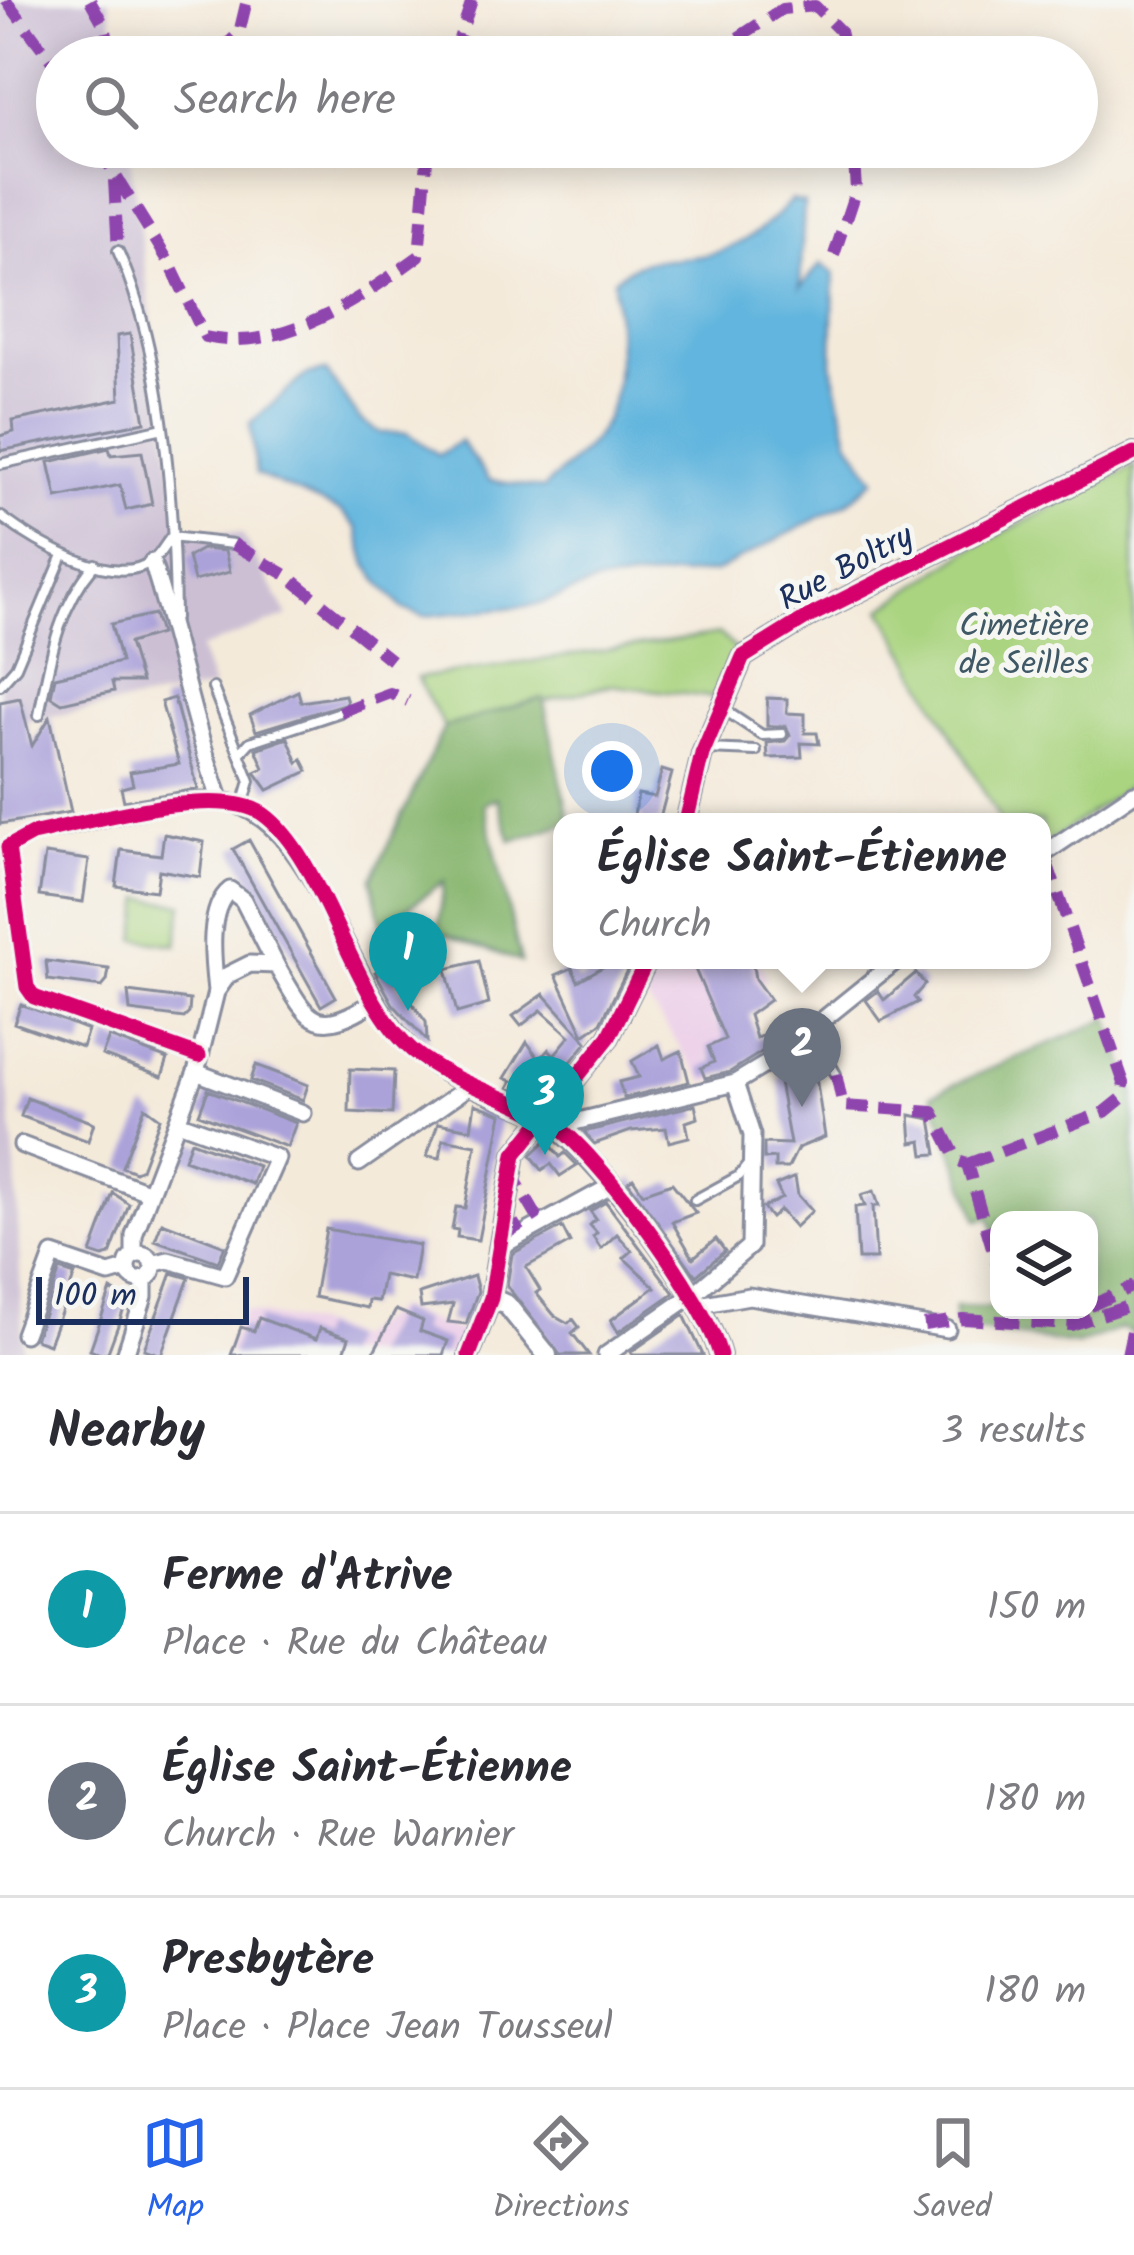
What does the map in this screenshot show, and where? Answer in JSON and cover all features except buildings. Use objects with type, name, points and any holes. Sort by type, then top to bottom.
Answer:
[{"type":"street","name":"Rue Boltry","points":[[688,813],[704,749],[743,657],[806,618],[1134,453]]},
{"type":"street","points":[[152,562],[175,632],[185,695],[221,801]]},
{"type":"street","points":[[1051,850],[1134,793]]},
{"type":"street","points":[[303,1113],[34,998],[27,987],[8,848],[32,834],[221,801],[262,812],[296,851],[375,1001],[413,1050],[471,1085],[550,1121],[610,1186],[697,1299],[720,1355]]},
{"type":"street","points":[[216,992],[212,957],[218,908],[230,890],[242,900],[307,1017],[319,1024],[339,1024],[375,1001]]},
{"type":"street","points":[[178,1122],[278,1158],[226,1276],[168,1260],[133,1279],[134,1235],[178,1122],[216,992],[228,975],[250,964],[276,965]]},
{"type":"street","points":[[469,1355],[491,1298],[515,1154],[550,1121],[609,1036],[642,969]]},
{"type":"street","points":[[550,1121],[735,1083],[886,969]]},
{"type":"street","points":[[606,1355],[697,1299],[750,1246],[752,1142],[735,1083]]},
{"type":"street","points":[[359,1163],[471,1085]]},
{"type":"street","points":[[22,1144],[150,1192]]},
{"type":"street","points":[[498,1249],[610,1186]]},
{"type":"street","points":[[24,1334],[53,1255],[109,1274],[130,1262]]},
{"type":"street","points":[[125,1355],[148,1272]]},
{"type":"street","points":[[697,1299],[748,1296],[947,1329]]},
{"type":"street","points":[[491,1298],[507,1305],[547,1355]]},
{"type":"lane","points":[[118,251],[133,285],[159,429],[175,632]]},
{"type":"lane","points":[[0,464],[159,429]]},
{"type":"lane","points":[[0,517],[63,555],[127,569],[152,562],[171,536]]},
{"type":"lane","points":[[171,536],[233,544]]},
{"type":"lane","points":[[0,685],[16,667],[63,555]]},
{"type":"lane","points":[[39,715],[58,624],[71,592],[95,564]]},
{"type":"lane","points":[[213,688],[250,781],[242,808]]},
{"type":"lane","points":[[722,708],[762,735],[782,734]]},
{"type":"lane","points":[[240,753],[250,742],[340,712]]},
{"type":"lane","points":[[704,749],[756,752]]},
{"type":"lane","points":[[812,1027],[836,1074]]},
{"type":"lane","points":[[695,1200],[739,1176],[752,1161]]},
{"type":"shaded area","points":[[0,0],[109,0],[114,36],[36,36],[36,168],[132,168],[179,528],[242,534],[288,616],[200,649],[213,688],[0,725]]},
{"type":"shaded area","points":[[659,969],[763,969],[767,979],[712,1016],[725,1039],[708,1048],[716,1080],[706,1083],[644,996]]},
{"type":"shaded area","points":[[0,1000],[16,1169],[23,1355],[0,1355]]},
{"type":"shaded area","points":[[397,1308],[466,1334],[458,1355],[225,1352],[245,1311],[322,1326],[354,1338]]},
{"type":"green space","name":"Cimetière de Seilles","points":[[1134,466],[1134,783],[1051,841],[1051,813],[996,813],[882,609],[967,551]]},
{"type":"green space","points":[[720,634],[743,657],[725,699],[610,685],[444,727],[417,678]]},
{"type":"green space","points":[[543,698],[568,813],[553,813],[553,827],[511,841],[497,798],[484,804],[521,962],[438,931],[444,881],[382,927],[372,879],[444,727]]},
{"type":"green space","points":[[142,898],[183,904],[177,945],[136,939]]},
{"type":"green space","points":[[1109,1018],[1134,1092],[1134,1335],[1122,1328],[1077,1345],[955,1327],[955,1307],[990,1308],[990,1319],[1098,1319],[1098,1211],[990,1211],[990,1218],[978,1220],[932,1094]]},
{"type":"water","points":[[791,200],[804,203],[800,288],[821,264],[834,273],[832,365],[849,440],[875,479],[847,503],[715,572],[596,583],[537,605],[424,616],[403,609],[381,584],[367,565],[357,528],[342,512],[256,474],[250,423],[306,375],[326,371],[361,421],[381,433],[407,433],[439,455],[460,441],[489,480],[543,489],[596,436],[613,400],[618,360],[614,280],[642,263],[709,255],[736,245]]},
{"type":"marked path","points":[[6,0],[36,40]]},
{"type":"marked path","points":[[90,0],[107,36]]},
{"type":"marked path","points":[[236,36],[247,0]]},
{"type":"marked path","points":[[460,36],[472,0]]},
{"type":"marked path","points":[[740,36],[782,9],[815,6],[841,36]]},
{"type":"marked path","points":[[111,168],[170,264],[205,337],[234,340],[262,338],[318,319],[419,256],[426,168]]},
{"type":"marked path","points":[[834,255],[856,189],[854,168]]},
{"type":"marked path","points":[[114,180],[118,251]]},
{"type":"marked path","points":[[233,544],[288,576],[391,660]]},
{"type":"marked path","points":[[340,712],[390,693],[408,701]]},
{"type":"marked path","points":[[967,1164],[1105,1112],[1121,1099],[1124,1083],[1051,874]]},
{"type":"marked path","points":[[836,1074],[843,1106],[933,1112],[958,1161],[967,1164],[990,1241]]},
{"type":"marked path","points":[[501,1237],[536,1215],[512,1174]]},
{"type":"marked path","points":[[1098,1302],[1134,1286]]},
{"type":"marked path","points":[[924,1325],[963,1319],[1071,1325],[1134,1304]]},
{"type":"marked path","points":[[1127,1355],[1134,1322]]},
{"type":"cycle path","points":[[688,813],[702,754],[743,657],[806,618],[1134,453]]},
{"type":"cycle path","points":[[199,1056],[34,997],[27,987],[8,847],[32,834],[150,808],[215,802],[263,814],[303,861],[391,1027],[429,1062],[551,1122],[571,1138],[621,1194],[673,1266],[720,1355]]},
{"type":"cycle path","points":[[469,1355],[491,1298],[515,1154],[609,1037],[643,969]]},
{"type":"place","name":"Ferme d'Atrive","points":[[408,1011]]},
{"type":"place","name":"Église Saint-Étienne","points":[[802,1107]]},
{"type":"place","name":"Presbytère","points":[[545,1155]]}]
